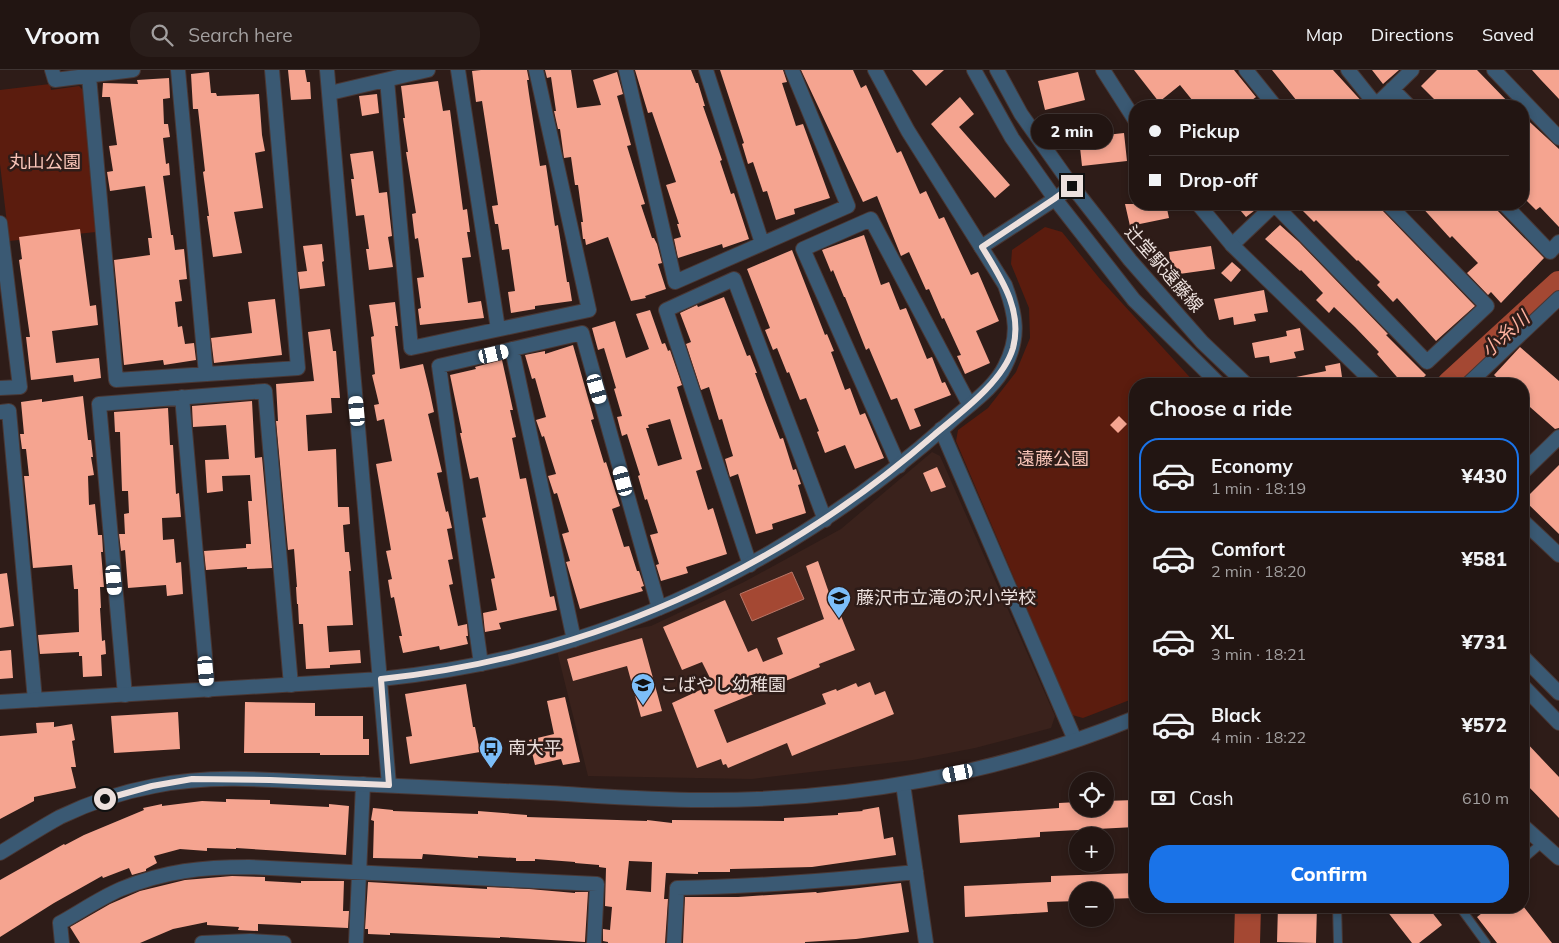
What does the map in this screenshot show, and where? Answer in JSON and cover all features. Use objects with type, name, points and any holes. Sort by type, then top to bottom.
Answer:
[{"type":"street","points":[[52,70],[55,80],[133,70]]},
{"type":"street","points":[[178,70],[206,374]]},
{"type":"street","points":[[89,76],[116,380],[298,368],[272,70]]},
{"type":"street","points":[[327,70],[389,785]]},
{"type":"street","points":[[330,94],[424,70]]},
{"type":"street","points":[[458,70],[498,329]]},
{"type":"street","points":[[387,80],[411,348],[589,310],[536,70]]},
{"type":"street","points":[[626,70],[675,282],[848,206],[792,70]]},
{"type":"street","points":[[706,70],[762,243]]},
{"type":"street","points":[[0,702],[381,679],[430,674],[481,664],[574,640],[658,608],[750,565],[825,520],[899,466],[989,387],[1004,368],[1012,349],[1016,328],[1013,307],[1005,285],[908,131],[875,70]]},
{"type":"street","points":[[974,70],[1012,138],[1054,199],[1134,300],[1212,378]]},
{"type":"street","name":"辻堂駅遠藤線","points":[[998,70],[1021,114],[1072,186],[1130,260],[1202,342],[1240,378]]},
{"type":"street","points":[[1103,70],[1129,111]]},
{"type":"street","points":[[1246,70],[1271,100]]},
{"type":"street","points":[[1348,70],[1370,100]]},
{"type":"street","points":[[1381,100],[1412,70]]},
{"type":"street","points":[[1494,70],[1523,100]]},
{"type":"street","points":[[1392,89],[1403,100]]},
{"type":"street","points":[[1529,107],[1559,138]]},
{"type":"street","points":[[982,247],[1072,186]]},
{"type":"street","points":[[1203,210],[1232,245],[1369,378]]},
{"type":"street","points":[[1232,245],[1268,210]]},
{"type":"street","points":[[1280,210],[1427,362],[1487,306],[1394,210]]},
{"type":"street","points":[[1510,210],[1550,252],[1559,242]]},
{"type":"street","points":[[899,466],[803,250],[871,220],[969,404]]},
{"type":"street","points":[[0,223],[20,387],[0,388]]},
{"type":"street","points":[[750,565],[666,310],[734,279],[825,520]]},
{"type":"street","points":[[1474,378],[1559,298]]},
{"type":"street","points":[[481,664],[439,366],[582,333],[658,608]]},
{"type":"street","points":[[512,349],[574,640]]},
{"type":"street","points":[[125,695],[99,404],[265,391],[291,685]]},
{"type":"street","points":[[182,398],[208,690]]},
{"type":"street","points":[[0,412],[9,411],[35,700]]},
{"type":"street","points":[[942,429],[1074,740]]},
{"type":"street","points":[[1529,466],[1559,437]]},
{"type":"street","points":[[1529,527],[1559,555]]},
{"type":"street","points":[[1529,662],[1558,689],[1540,703]]},
{"type":"street","points":[[1529,692],[1559,723]]},
{"type":"street","points":[[0,853],[60,817],[105,799],[152,786],[192,779],[389,785],[638,798],[762,799],[818,795],[903,784],[958,773],[1017,758],[1129,720]]},
{"type":"street","points":[[356,943],[364,784]]},
{"type":"street","points":[[903,784],[926,943]]},
{"type":"street","points":[[1529,831],[1559,858]]},
{"type":"street","points":[[62,943],[60,923],[120,890],[151,878],[175,872],[216,867],[596,884],[594,943]]},
{"type":"street","points":[[674,943],[676,888],[744,887],[916,872]]},
{"type":"street","points":[[202,943],[250,941],[284,943]]},
{"type":"lane","points":[[1529,854],[1543,842]]},
{"type":"lane","points":[[1336,913],[1338,943]]},
{"type":"lane","points":[[1467,913],[1486,943]]},
{"type":"shaded area","name":"藤沢市立滝の沢小学校","points":[[932,452],[940,456],[1055,716],[1051,728],[975,748],[913,760],[752,779],[588,776],[555,643],[651,626],[744,582],[841,529]]},
{"type":"shaded area","points":[[792,572],[804,599],[752,621],[740,594]]},
{"type":"green space","name":"丸山公園","points":[[50,84],[51,90],[79,86],[84,91],[96,232],[9,241],[0,164],[0,90]]},
{"type":"green space","name":"遠藤公園","points":[[1045,227],[1062,232],[1100,279],[1191,378],[1129,378],[1129,700],[1083,718],[1072,715],[956,441],[958,430],[988,408],[1016,372],[1030,338],[1029,308],[1011,264],[1012,250]]},
{"type":"building","points":[[288,70],[305,70],[307,82],[310,82],[311,99],[291,100]]},
{"type":"building","points":[[527,70],[540,166],[546,165],[555,226],[558,225],[572,301],[535,306],[535,309],[511,313],[508,292],[515,291],[509,249],[502,250],[498,224],[495,224],[492,206],[498,205],[482,101],[476,102],[472,71]]},
{"type":"building","points":[[545,70],[571,70],[577,108],[601,105],[593,80],[617,72],[623,94],[617,96],[631,145],[627,146],[645,204],[641,205],[652,238],[654,238],[657,244],[662,263],[658,264],[666,289],[645,296],[646,298],[631,301],[608,237],[586,245],[585,239],[583,239],[581,222],[583,222],[578,185],[575,185],[571,157],[564,158],[560,129],[558,129],[554,111],[556,111],[551,77],[547,78]]},
{"type":"building","points":[[635,70],[691,70],[696,83],[698,83],[705,106],[703,106],[722,160],[720,161],[731,194],[734,193],[749,239],[723,248],[722,244],[678,258],[674,239],[681,237],[677,224],[679,224],[666,185],[676,182],[652,112],[648,113]]},
{"type":"building","points":[[720,70],[783,70],[787,82],[782,83],[796,126],[803,124],[830,198],[794,209],[795,214],[776,220],[767,191],[763,192],[753,162],[748,164],[742,144],[744,143]]},
{"type":"building","points":[[801,70],[853,70],[861,88],[866,85],[897,153],[901,151],[920,194],[926,191],[939,219],[944,217],[971,275],[978,272],[999,321],[976,331],[990,363],[965,374],[957,356],[961,355],[929,289],[926,290],[909,252],[901,256],[877,196],[863,202]]},
{"type":"building","points":[[912,70],[944,70],[926,86]]},
{"type":"building","points":[[1134,70],[1234,70],[1256,97],[1252,100],[1192,100],[1180,85],[1161,100],[1157,100]]},
{"type":"building","points":[[1272,70],[1333,70],[1360,100],[1296,100]]},
{"type":"building","points":[[1372,70],[1399,70],[1383,84]]},
{"type":"building","points":[[1437,70],[1477,70],[1506,100],[1435,100],[1421,86]]},
{"type":"building","points":[[1532,70],[1559,70],[1559,99],[1541,80]]},
{"type":"building","points":[[209,72],[211,93],[216,93],[217,96],[259,94],[265,151],[255,153],[263,208],[234,212],[242,253],[213,257],[207,216],[209,216],[198,109],[193,109],[191,74]]},
{"type":"building","points":[[1078,72],[1085,100],[1045,110],[1038,81]]},
{"type":"building","points":[[169,78],[170,98],[163,99],[164,124],[168,124],[170,137],[163,138],[166,164],[169,163],[170,175],[163,176],[171,235],[173,235],[175,250],[184,249],[187,279],[179,280],[182,301],[175,302],[178,327],[182,326],[185,344],[194,343],[196,360],[164,365],[163,360],[124,365],[114,260],[150,255],[148,238],[152,238],[145,186],[110,191],[107,172],[113,171],[109,146],[117,145],[110,97],[102,97],[103,83],[138,84],[137,80]]},
{"type":"building","points":[[438,81],[443,111],[450,110],[463,210],[467,209],[470,232],[467,232],[471,257],[462,258],[468,303],[481,301],[484,318],[420,325],[418,309],[421,308],[417,278],[424,277],[418,238],[415,239],[412,214],[416,213],[406,152],[408,152],[401,86]]},
{"type":"building","points":[[377,94],[379,113],[362,116],[359,96]]},
{"type":"building","points":[[960,97],[974,114],[959,127],[1010,185],[995,198],[931,124]]},
{"type":"building","points":[[1529,121],[1559,149],[1559,227],[1540,207],[1536,210],[1529,203]]},
{"type":"building","points":[[1124,133],[1127,161],[1082,166],[1079,138]]},
{"type":"building","points":[[373,151],[379,193],[387,192],[392,236],[388,237],[393,267],[369,270],[366,249],[369,249],[364,215],[356,216],[351,179],[354,179],[350,154]]},
{"type":"building","points":[[1125,204],[1129,204],[1129,210],[1167,210],[1169,218],[1130,226]]},
{"type":"building","points":[[1240,210],[1255,210],[1246,217]]},
{"type":"building","points":[[1302,210],[1382,210],[1475,306],[1436,341],[1397,298],[1393,302],[1377,285],[1380,282],[1316,220],[1314,222]]},
{"type":"building","points":[[1424,210],[1497,210],[1544,258],[1501,303],[1491,292],[1488,295],[1467,273],[1478,263],[1452,236],[1450,238]]},
{"type":"building","points":[[1280,225],[1299,242],[1426,375],[1423,378],[1398,378],[1377,354],[1379,352],[1355,327],[1334,307],[1329,313],[1316,300],[1323,293],[1301,270],[1265,239]]},
{"type":"building","points":[[80,229],[90,306],[96,305],[98,325],[52,331],[56,363],[99,358],[101,378],[74,382],[73,375],[31,380],[26,337],[30,337],[19,260],[22,259],[19,237]]},
{"type":"building","points":[[864,235],[881,285],[889,282],[900,310],[906,308],[927,359],[932,357],[942,383],[945,382],[951,395],[914,409],[921,426],[910,430],[897,398],[891,400],[869,348],[866,350],[845,297],[833,270],[831,272],[822,250]]},
{"type":"building","points":[[322,244],[325,286],[300,289],[298,272],[307,271],[303,246]]},
{"type":"building","points":[[1211,246],[1215,269],[1172,275],[1169,252]]},
{"type":"building","points":[[792,250],[825,335],[827,334],[834,351],[831,352],[845,390],[850,388],[860,415],[865,413],[884,458],[855,469],[845,445],[825,453],[817,432],[819,431],[806,398],[800,400],[777,348],[773,350],[765,330],[770,328],[747,269]]},
{"type":"building","points":[[1232,262],[1241,270],[1231,282],[1221,273]]},
{"type":"building","points":[[1264,290],[1268,312],[1254,314],[1256,321],[1234,325],[1233,317],[1219,320],[1214,299]]},
{"type":"building","points":[[724,297],[747,356],[750,355],[780,439],[783,438],[793,470],[796,469],[801,484],[798,485],[806,513],[772,524],[773,529],[756,534],[738,474],[730,477],[725,459],[733,456],[722,419],[719,420],[709,387],[701,390],[686,344],[691,342],[680,313],[697,305],[698,307]]},
{"type":"building","points":[[275,299],[282,355],[214,363],[211,338],[252,333],[248,302]]},
{"type":"building","points":[[395,302],[398,326],[395,326],[400,369],[423,364],[430,393],[434,412],[428,414],[442,472],[437,473],[446,512],[448,511],[452,528],[447,529],[453,559],[448,560],[453,584],[449,585],[458,626],[467,624],[468,636],[466,636],[468,644],[440,650],[439,646],[403,653],[399,636],[402,636],[394,597],[391,598],[388,580],[392,579],[386,551],[391,550],[376,464],[392,461],[384,419],[377,421],[374,405],[379,404],[372,375],[375,374],[371,337],[374,336],[369,305]]},
{"type":"building","points":[[650,310],[662,344],[665,343],[668,351],[670,350],[682,385],[677,387],[702,469],[696,471],[708,510],[713,508],[727,554],[686,567],[688,573],[661,581],[656,565],[659,564],[650,535],[658,533],[647,499],[645,500],[638,476],[640,475],[627,434],[622,436],[617,417],[622,416],[604,348],[598,350],[592,328],[615,321],[626,358],[649,349],[636,314]],"holes":[[[670,419],[682,459],[658,466],[646,428],[649,428],[648,425]]]},
{"type":"building","points":[[1300,328],[1304,350],[1294,352],[1296,358],[1270,363],[1269,356],[1255,358],[1252,343],[1287,336],[1286,331]]},
{"type":"building","points":[[330,329],[333,351],[336,351],[340,398],[331,398],[332,413],[306,415],[308,451],[336,449],[338,507],[349,507],[350,524],[343,525],[345,552],[349,552],[351,571],[349,571],[353,625],[327,626],[329,652],[360,650],[361,663],[330,665],[330,668],[306,669],[303,624],[299,624],[297,604],[294,549],[288,550],[276,421],[278,421],[276,384],[314,381],[308,332]]},
{"type":"building","points":[[573,345],[594,419],[591,420],[620,506],[612,509],[624,547],[629,546],[644,586],[641,587],[643,591],[580,609],[566,562],[570,561],[562,534],[569,532],[557,493],[554,494],[548,476],[556,474],[544,436],[542,437],[536,420],[546,417],[535,378],[532,379],[525,355],[545,351],[545,354]]},
{"type":"building","points":[[1520,347],[1559,381],[1559,428],[1555,429],[1529,406],[1529,378],[1497,378],[1494,375]]},
{"type":"building","points":[[502,360],[513,410],[510,410],[516,437],[512,438],[520,479],[526,478],[550,597],[554,596],[557,610],[499,623],[501,629],[485,632],[483,613],[497,610],[491,579],[495,578],[482,518],[486,517],[478,477],[470,479],[450,375]]},
{"type":"building","points":[[1340,363],[1342,378],[1291,378],[1326,371],[1325,366]]},
{"type":"building","points":[[83,396],[88,440],[91,440],[94,475],[88,476],[89,505],[95,504],[98,535],[102,535],[103,552],[101,552],[104,587],[100,587],[100,608],[102,641],[105,640],[106,654],[101,655],[102,676],[83,677],[82,656],[79,656],[79,652],[40,654],[38,635],[79,632],[78,589],[74,589],[72,565],[33,568],[24,476],[29,476],[26,449],[22,449],[20,434],[24,434],[21,402],[42,399],[42,402]]},
{"type":"building","points":[[252,401],[255,458],[262,457],[272,568],[247,569],[247,567],[206,570],[204,551],[246,548],[246,544],[251,544],[248,501],[252,501],[250,475],[222,476],[223,491],[207,493],[205,460],[229,459],[226,425],[193,427],[192,406]]},
{"type":"building","points":[[168,408],[170,445],[173,445],[176,494],[179,493],[181,517],[162,518],[163,540],[174,539],[176,563],[181,562],[183,594],[167,596],[166,585],[128,588],[125,550],[121,551],[119,534],[125,534],[124,514],[129,513],[128,491],[122,491],[120,432],[115,432],[114,412]]},
{"type":"building","points":[[1119,416],[1127,424],[1118,433],[1110,425]]},
{"type":"building","points":[[1559,465],[1559,534],[1529,505],[1529,495]]},
{"type":"building","points":[[937,467],[946,487],[931,492],[923,473]]},
{"type":"building","points":[[818,561],[836,613],[839,611],[855,650],[819,664],[820,667],[714,710],[727,743],[826,704],[822,694],[836,689],[837,691],[856,683],[858,687],[870,682],[875,695],[885,691],[894,714],[792,756],[787,743],[728,768],[726,764],[723,765],[721,759],[697,768],[672,703],[713,684],[702,662],[682,670],[663,627],[725,600],[748,652],[757,648],[763,662],[783,654],[777,638],[824,619],[806,566]]},
{"type":"building","points":[[7,573],[14,626],[0,628],[0,574]]},
{"type":"building","points":[[642,638],[662,711],[641,717],[627,666],[573,681],[567,659]]},
{"type":"building","points":[[11,650],[13,678],[0,679],[0,651]]},
{"type":"building","points":[[466,684],[473,727],[475,727],[480,752],[410,764],[406,737],[412,736],[405,694]]},
{"type":"building","points":[[565,697],[580,762],[563,765],[561,759],[535,765],[529,740],[554,734],[547,701]]},
{"type":"building","points":[[245,702],[315,703],[315,716],[363,716],[363,739],[369,739],[369,755],[244,753]]},
{"type":"building","points":[[178,712],[180,749],[114,753],[111,716]]},
{"type":"building","points":[[54,722],[54,727],[72,724],[75,740],[72,741],[76,767],[71,767],[76,788],[34,797],[34,801],[0,819],[0,736],[37,733],[36,723]]},
{"type":"building","points":[[1529,745],[1559,777],[1559,818],[1529,787]]},
{"type":"building","points":[[226,799],[270,800],[270,804],[329,807],[329,804],[349,806],[346,855],[236,848],[207,848],[207,851],[180,849],[154,856],[157,863],[146,869],[146,871],[132,875],[129,868],[103,878],[102,876],[0,937],[0,880],[64,844],[144,810],[143,808],[162,804],[162,806],[202,801],[226,802]]},
{"type":"building","points":[[1129,800],[1129,827],[1069,827],[1069,830],[1040,832],[1040,837],[960,843],[958,815],[1059,808],[1059,803],[1069,802],[1069,817],[1114,817],[1114,801]]},
{"type":"building","points":[[879,807],[884,839],[893,837],[896,855],[812,867],[730,869],[730,872],[698,872],[698,874],[666,873],[664,899],[668,899],[665,943],[608,943],[603,941],[603,929],[610,930],[612,907],[605,906],[606,868],[599,867],[599,865],[535,859],[535,861],[516,861],[516,858],[478,856],[478,858],[423,854],[422,859],[373,858],[374,821],[371,820],[373,808],[393,811],[478,814],[478,811],[527,815],[527,817],[647,820],[672,823],[672,820],[784,821],[784,818],[838,815],[838,813]],"holes":[[[629,861],[652,862],[651,892],[626,890]]]},
{"type":"building","points":[[1129,873],[1129,898],[1114,899],[1114,882],[1069,882],[1069,901],[1047,902],[1048,912],[965,917],[964,886],[1051,882],[1051,876]]},
{"type":"building","points":[[232,876],[265,877],[265,881],[301,883],[301,881],[344,881],[343,911],[349,911],[348,928],[258,924],[258,931],[238,930],[239,927],[207,925],[207,922],[173,929],[140,943],[80,943],[70,927],[110,904],[140,891],[185,880]]},
{"type":"building","points":[[368,882],[487,889],[487,887],[529,889],[575,893],[588,892],[585,942],[500,937],[368,934],[368,929],[365,929]]},
{"type":"building","points":[[901,883],[909,932],[805,943],[683,943],[685,897],[738,897],[817,893]]},
{"type":"building","points":[[1278,913],[1317,913],[1316,943],[1277,942]]},
{"type":"building","points":[[1388,913],[1433,913],[1442,925],[1419,943],[1412,943]]},
{"type":"building","points":[[1482,913],[1528,913],[1552,943],[1497,943],[1477,917]]},
{"type":"waterway","name":"小糸川","points":[[1457,378],[1559,284]]},
{"type":"waterway","name":"小糸川","points":[[1247,943],[1248,913]]},
{"type":"place","name":"藤沢市立滝の沢小学校","points":[[839,619]]},
{"type":"place","name":"こばやし幼稚園","points":[[643,706]]},
{"type":"place","name":"南大平","points":[[491,769]]},
{"type":"route","points":[[105,799],[152,786],[192,779],[389,785],[381,679],[430,674],[481,664],[574,640],[658,608],[706,587],[750,565],[825,520],[899,466],[989,387],[1004,368],[1012,349],[1016,328],[1013,307],[1005,285],[982,247],[1072,186]]}]
